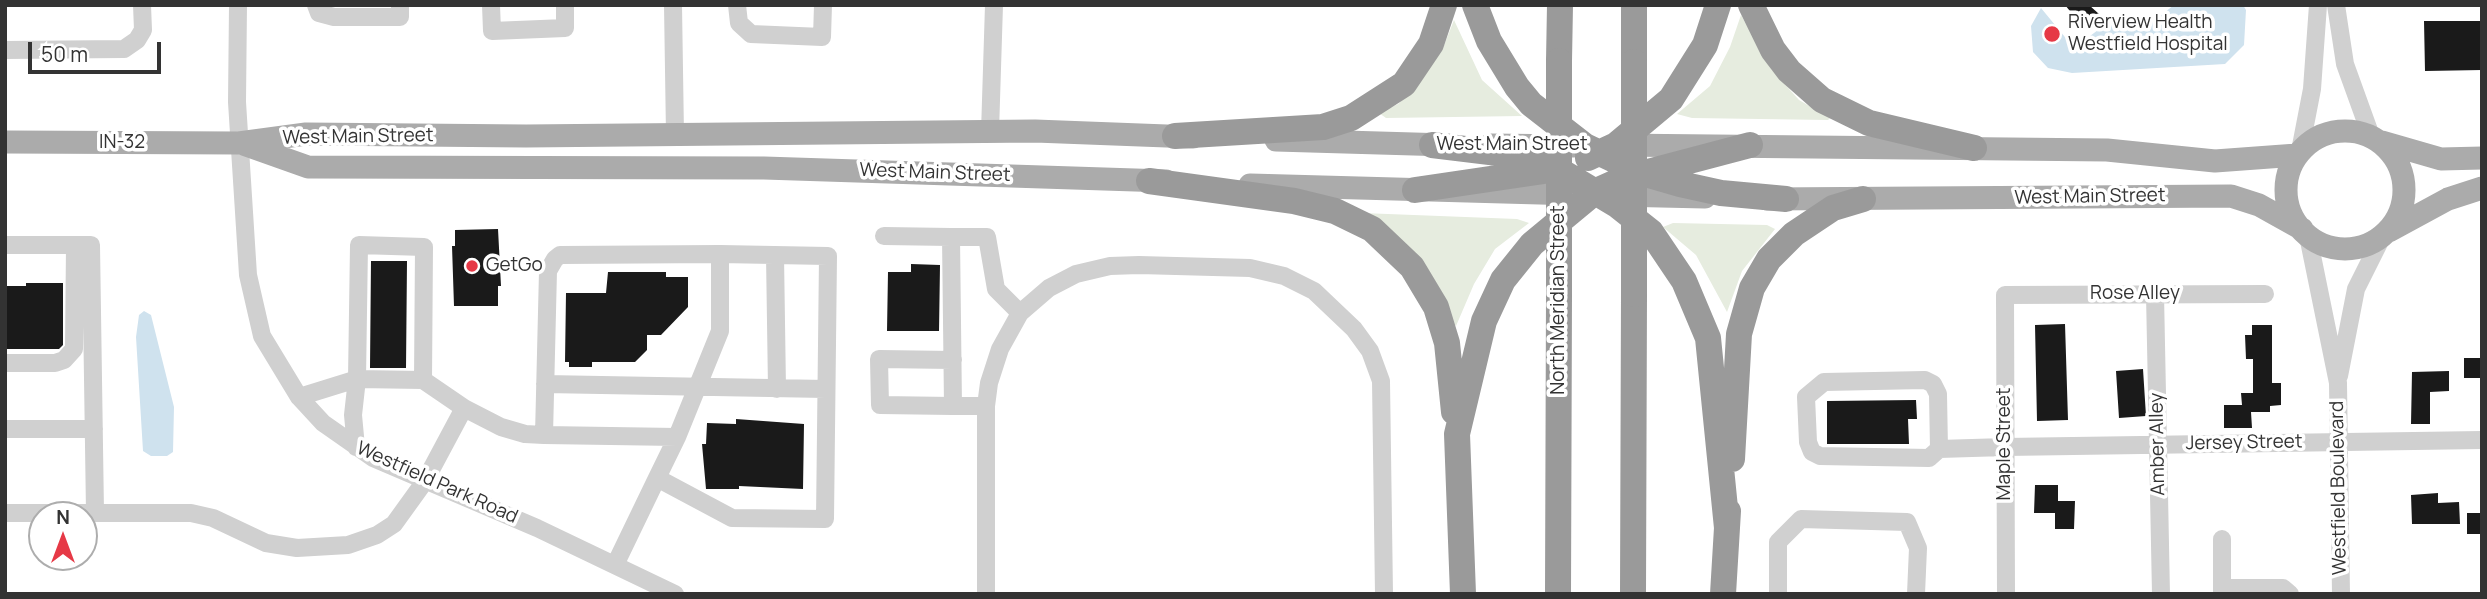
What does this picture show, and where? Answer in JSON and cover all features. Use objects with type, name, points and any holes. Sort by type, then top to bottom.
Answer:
[{"type":"highway","points":[[1175,136],[1323,127],[1351,118],[1404,84],[1431,44],[1444,5]]},
{"type":"highway","points":[[1475,5],[1489,41],[1517,87],[1531,104],[1600,148],[1642,173],[1721,193],[1786,199]]},
{"type":"highway","name":"North Meridian Street","points":[[1558,594],[1560,5]]},
{"type":"highway","points":[[1633,594],[1634,5]]},
{"type":"highway","points":[[1415,190],[1557,169],[1600,148],[1671,99],[1705,45],[1718,5]]},
{"type":"highway","points":[[1751,5],[1773,50],[1788,71],[1822,100],[1869,123],[1974,148]]},
{"type":"highway","points":[[1432,145],[1498,153],[1557,169],[1651,232],[1684,281],[1699,309],[1708,338],[1714,374],[1727,528]]},
{"type":"highway","points":[[1457,435],[1484,321],[1503,280],[1532,244],[1596,193],[1642,173],[1750,145]]},
{"type":"highway","points":[[1149,180],[1294,201],[1335,211],[1372,229],[1412,267],[1439,315],[1447,343],[1457,435],[1463,594]]},
{"type":"highway","points":[[1723,594],[1738,394],[1739,334],[1752,288],[1769,259],[1794,234],[1833,208],[1863,199]]},
{"type":"main road","points":[[2482,158],[2441,159],[2346,131],[2329,133],[2313,140],[2299,153],[2289,171],[2286,188],[2292,215],[2305,233],[2332,247],[2350,248],[2368,244],[2437,204],[2482,188]]},
{"type":"main road","name":"West Main Street","points":[[239,143],[306,134],[990,132],[1600,148],[1750,145],[2107,150],[2215,161],[2299,153]]},
{"type":"main road","points":[[2375,139],[2393,154],[2404,180],[2402,209],[2385,234]]},
{"type":"main road","name":"IN-32","points":[[5,142],[239,143]]},
{"type":"main road","name":"West Main Street","points":[[239,143],[308,167],[764,167],[1415,190],[1786,199],[2231,196],[2259,205],[2305,233]]},
{"type":"street","points":[[5,50],[124,49],[137,40],[143,30],[142,5]]},
{"type":"street","name":"Westfield Park Road","points":[[238,5],[239,143],[253,305],[261,336],[299,397],[323,423],[356,447],[676,594]]},
{"type":"street","points":[[316,5],[319,13],[334,18],[400,18],[400,5]]},
{"type":"street","points":[[491,5],[492,31],[565,28],[564,10]]},
{"type":"street","points":[[673,5],[675,135]]},
{"type":"street","points":[[737,5],[739,23],[751,34],[822,37],[823,5]]},
{"type":"street","points":[[990,132],[994,5]]},
{"type":"street","points":[[2299,153],[2312,89],[2318,5]]},
{"type":"street","points":[[2336,5],[2344,64],[2375,139]]},
{"type":"street","name":"Westfield Boulevard","points":[[2305,233],[2337,383],[2341,594]]},
{"type":"street","name":"Westfield Boulevard","points":[[2337,383],[2347,350],[2356,289],[2385,234]]},
{"type":"street","points":[[884,236],[987,237],[996,289],[1020,313]]},
{"type":"street","points":[[950,237],[953,406]]},
{"type":"street","points":[[5,245],[91,245],[96,501]]},
{"type":"street","points":[[5,363],[55,363],[72,353],[76,337],[75,245]]},
{"type":"street","points":[[356,447],[353,415],[357,379],[359,245],[424,247],[424,380]]},
{"type":"street","points":[[615,565],[677,437],[720,331],[720,254]]},
{"type":"street","points":[[544,435],[548,271],[560,255],[828,256],[825,519],[732,518],[657,478]]},
{"type":"street","points":[[775,255],[777,388]]},
{"type":"street","points":[[986,594],[986,406],[989,383],[1000,349],[1020,313],[1049,288],[1076,274],[1110,265],[1250,268],[1284,276],[1314,290],[1354,328],[1370,351],[1381,381],[1384,594]]},
{"type":"street","name":"Amber Alley","points":[[2155,294],[2161,594]]},
{"type":"street","name":"Rose Alley","points":[[2005,295],[2265,294]]},
{"type":"street","name":"Maple Street","points":[[2005,295],[2006,594]]},
{"type":"street","points":[[953,360],[880,359],[880,405],[986,406]]},
{"type":"street","points":[[299,397],[357,379],[424,380],[464,408],[501,427],[525,434],[677,437]]},
{"type":"street","name":"Jersey Street","points":[[1939,450],[1938,394],[1933,384],[1925,380],[1824,382],[1805,397],[1808,442],[1812,452],[1820,456],[1929,458],[1939,450],[2006,447],[2482,440]]},
{"type":"street","points":[[545,384],[826,389]]},
{"type":"street","points":[[98,512],[191,513],[213,518],[267,543],[322,548],[348,545],[377,536],[394,524],[425,481],[464,408]]},
{"type":"street","points":[[5,429],[94,429]]},
{"type":"street","points":[[5,513],[28,513]]},
{"type":"street","points":[[1779,594],[1778,542],[1801,519],[1907,522],[1918,548],[1916,594]]},
{"type":"street","points":[[2222,539],[2222,591],[2283,588],[2290,594]]},
{"type":"shaded area","points":[[1741,15],[1772,70],[1799,100],[1830,118],[1828,120],[1692,118],[1677,114],[1710,86],[1730,47]]},
{"type":"shaded area","points":[[1454,20],[1482,80],[1522,116],[1386,118],[1379,113],[1398,104],[1413,90],[1443,48]]},
{"type":"shaded area","points":[[1362,213],[1517,219],[1529,223],[1495,249],[1474,284],[1456,326]]},
{"type":"shaded area","points":[[1673,223],[1767,225],[1775,229],[1742,271],[1727,312],[1696,255],[1663,227]]},
{"type":"water","points":[[2174,5],[2243,5],[2246,10],[2244,45],[2225,64],[2072,73],[2048,68],[2033,52],[2031,26],[2041,8],[2074,48],[2114,18],[2160,16]]},
{"type":"water","points":[[144,311],[151,315],[174,407],[173,452],[167,456],[151,456],[143,451],[136,337],[139,315]]},
{"type":"building","points":[[2065,5],[2089,5],[2099,14],[2083,27]]},
{"type":"building","points":[[2424,21],[2482,21],[2482,70],[2425,71]]},
{"type":"building","points":[[498,229],[501,286],[498,286],[498,306],[454,306],[452,246],[455,246],[455,230]]},
{"type":"building","points":[[371,261],[407,261],[406,368],[370,368]]},
{"type":"building","points":[[911,264],[940,265],[939,331],[887,331],[888,272],[911,272]]},
{"type":"building","points":[[608,272],[666,272],[666,277],[688,277],[688,307],[661,335],[647,335],[647,350],[635,362],[592,362],[592,367],[569,367],[569,362],[565,362],[566,293],[606,293]]},
{"type":"building","points":[[26,283],[63,283],[63,345],[59,349],[5,349],[5,286],[26,286]]},
{"type":"building","points":[[2065,324],[2068,420],[2037,421],[2035,325]]},
{"type":"building","points":[[2252,325],[2272,325],[2272,383],[2281,383],[2281,405],[2270,406],[2270,412],[2251,412],[2252,428],[2224,428],[2224,405],[2242,405],[2241,393],[2253,393],[2253,359],[2246,359],[2245,335],[2252,335]]},
{"type":"building","points":[[2464,358],[2482,358],[2482,378],[2464,378]]},
{"type":"building","points":[[2143,369],[2146,416],[2119,418],[2116,371]]},
{"type":"building","points":[[2449,371],[2449,391],[2430,392],[2430,424],[2411,424],[2412,372]]},
{"type":"building","points":[[1916,400],[1917,419],[1908,419],[1909,444],[1827,444],[1827,401]]},
{"type":"building","points":[[736,419],[804,424],[803,489],[739,486],[739,489],[706,489],[702,444],[706,444],[707,423],[736,424]]},
{"type":"building","points":[[2035,485],[2058,485],[2058,501],[2075,501],[2074,529],[2055,529],[2055,513],[2034,513]]},
{"type":"building","points":[[2438,493],[2438,503],[2459,502],[2460,524],[2412,524],[2411,495]]},
{"type":"building","points":[[2467,513],[2482,513],[2482,534],[2467,534]]},
{"type":"place","name":"Riverview Health Westfield Hospital","points":[[2052,34]]},
{"type":"place","name":"GetGo","points":[[472,266]]}]
